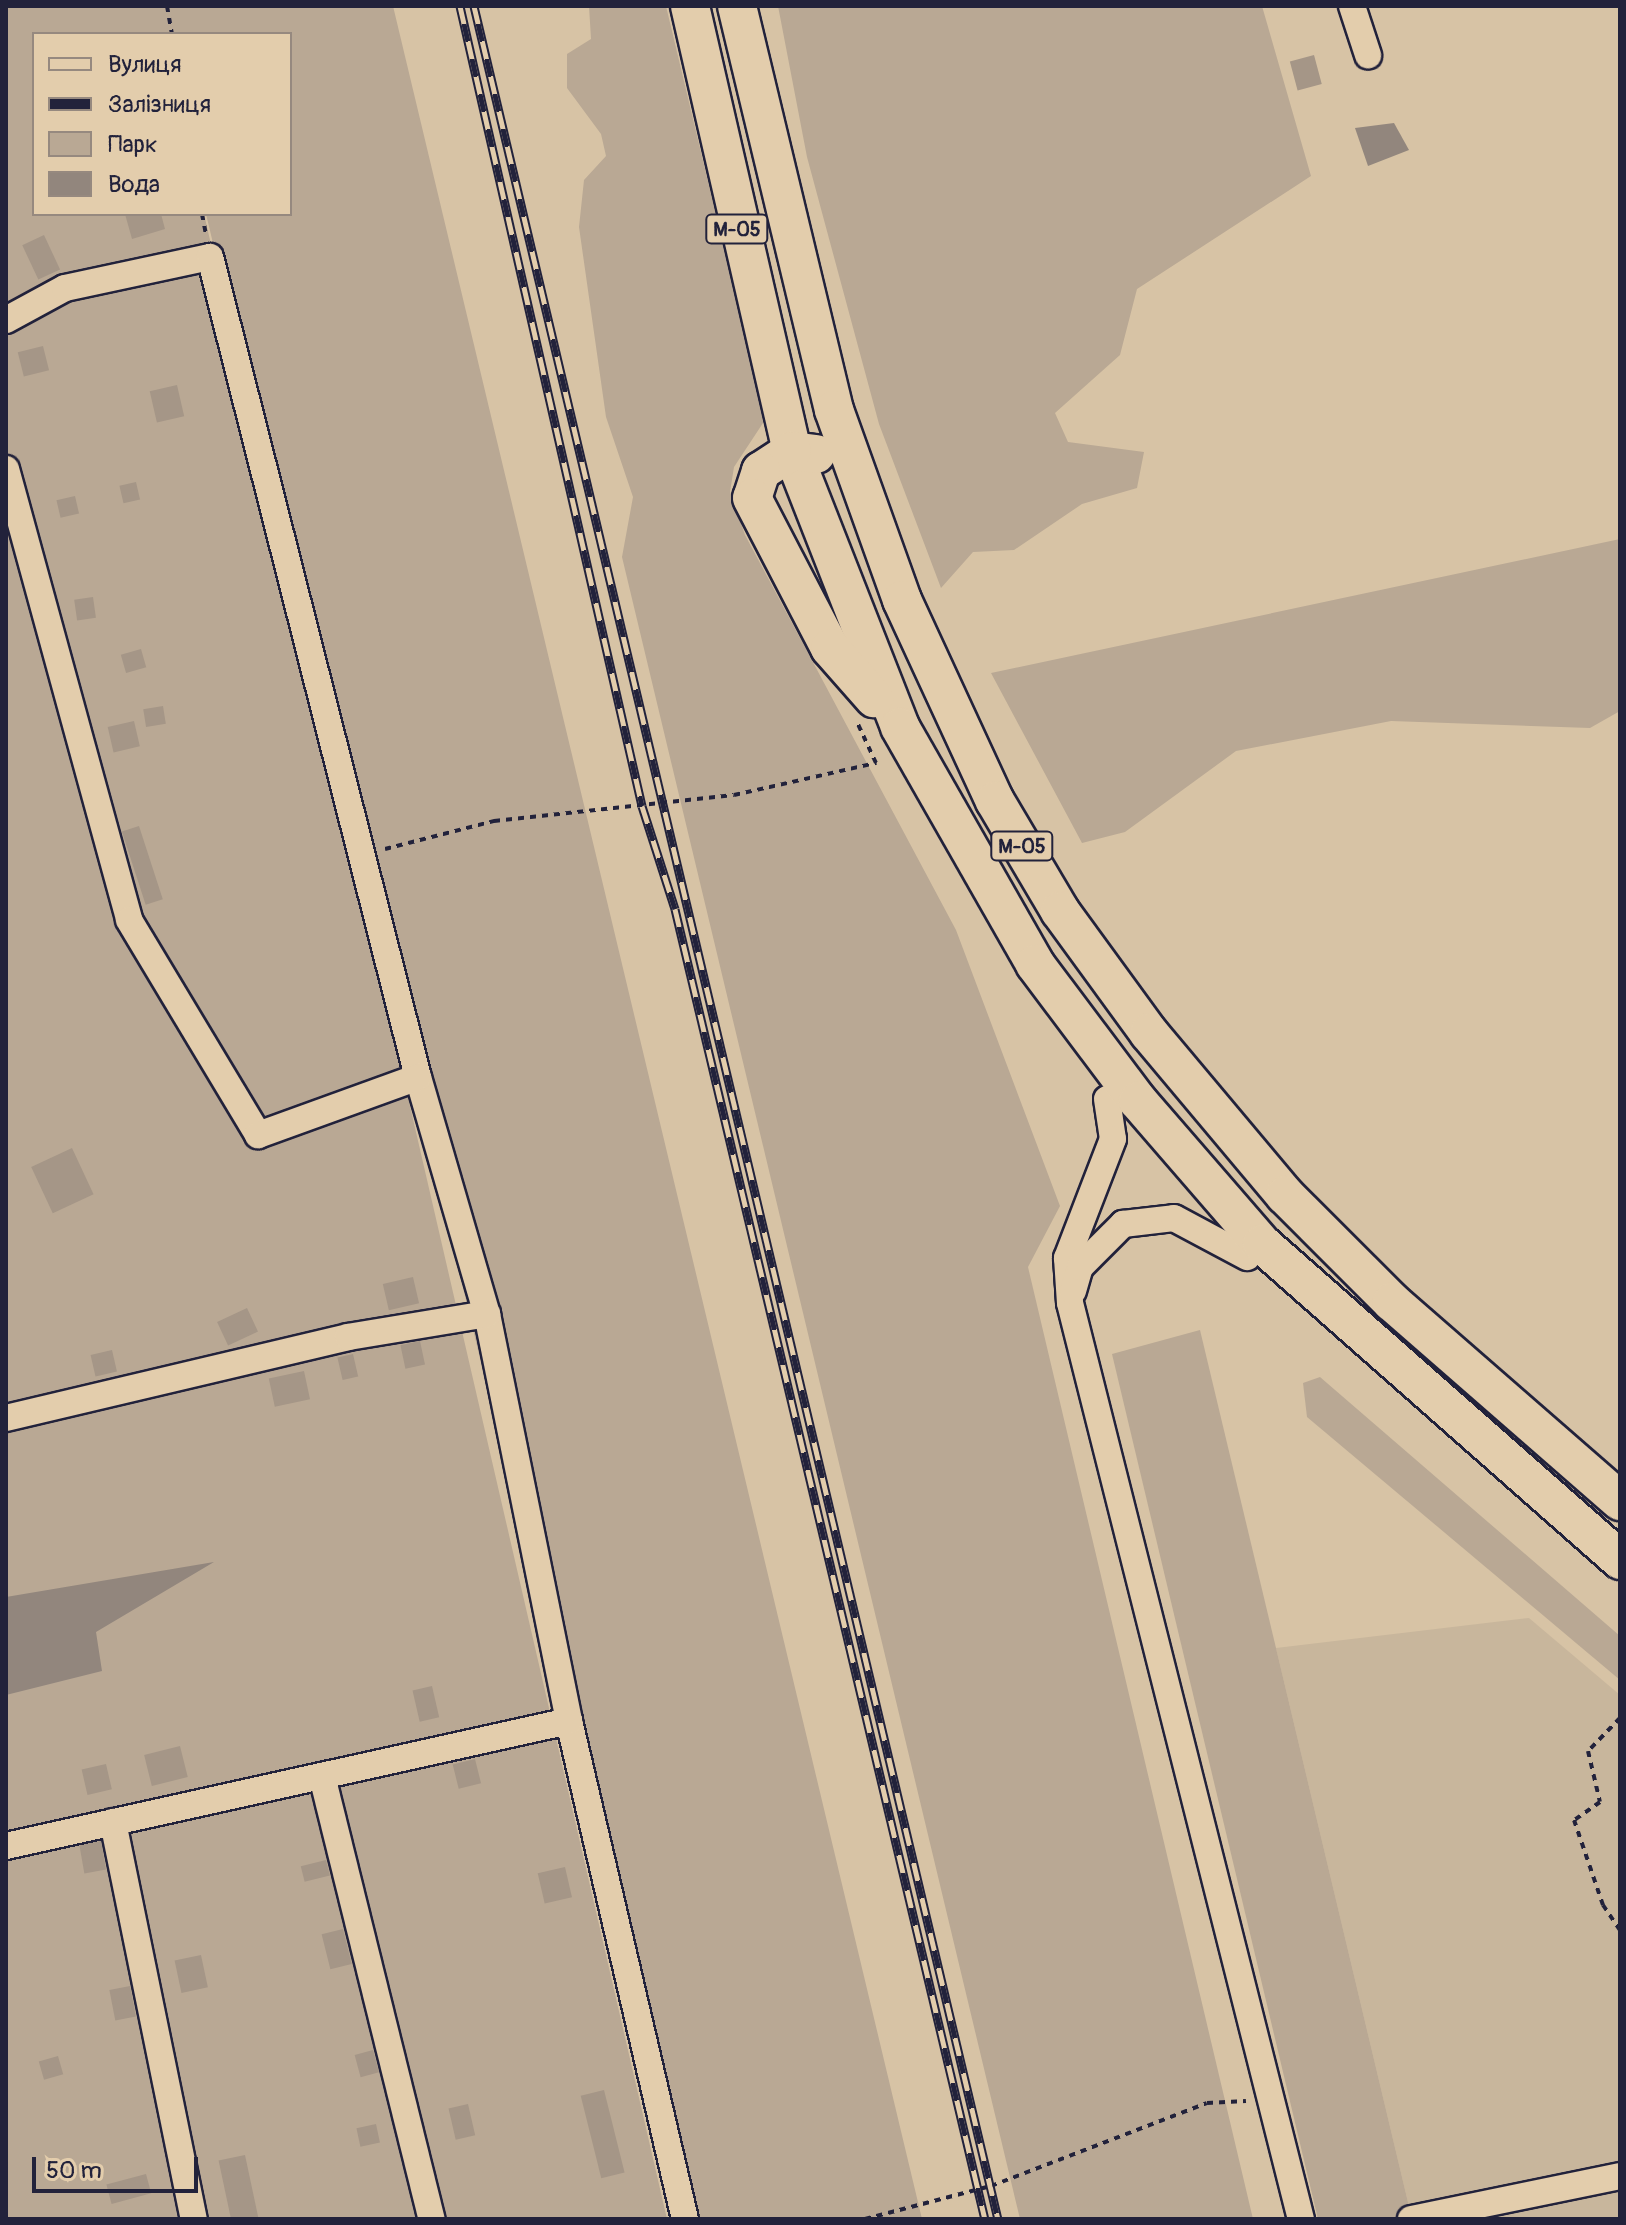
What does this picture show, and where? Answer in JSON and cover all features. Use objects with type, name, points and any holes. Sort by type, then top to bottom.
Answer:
[{"type":"highway","name":"М-05","points":[[690,6],[792,451],[900,727],[1035,964],[1138,1101],[1262,1244],[1391,1364],[1620,1560]]},
{"type":"highway","name":"М-05","points":[[737,6],[834,410],[902,600],[995,801],[1060,911],[1149,1033],[1285,1195],[1620,1501]]},
{"type":"highway","points":[[900,727],[830,648],[763,530],[752,498],[761,471],[792,451],[817,454],[832,467],[902,600]]},
{"type":"highway","points":[[1035,964],[1060,1032],[1107,1099],[1247,1257],[1303,1313],[1391,1364]]},
{"type":"highway","points":[[1549,1439],[1620,1480]]},
{"type":"street","points":[[1352,6],[1368,55]]},
{"type":"street","points":[[6,320],[65,288],[210,257],[365,854],[418,1077],[487,1314],[569,1721],[685,2219]]},
{"type":"street","points":[[6,469],[129,920],[258,1135],[418,1077]]},
{"type":"street","points":[[1107,1099],[1113,1139],[1067,1258],[1070,1303],[1301,2219]]},
{"type":"street","points":[[1070,1303],[1080,1267],[1123,1224],[1174,1218],[1247,1257]]},
{"type":"street","points":[[6,1418],[348,1337],[487,1314]]},
{"type":"street","points":[[6,1846],[569,1721]]},
{"type":"street","points":[[322,1776],[432,2219]]},
{"type":"street","points":[[113,1822],[194,2219]]},
{"type":"street","points":[[1411,2219],[1620,2176]]},
{"type":"path","points":[[167,6],[172,32]]},
{"type":"path","points":[[365,854],[494,821],[734,795],[876,763],[853,715]]},
{"type":"path","points":[[1620,1718],[1588,1751],[1600,1802],[1574,1820],[1603,1905],[1620,1930]]},
{"type":"path","points":[[865,2219],[991,2186],[1207,2103],[1270,2100]]},
{"type":"shaded area","points":[[1529,1618],[1620,1695],[1620,2219],[1412,2219],[1276,1648]]},
{"type":"green space","points":[[6,6],[393,6],[922,2219],[686,2219],[206,216],[292,216],[292,32],[32,32],[32,216],[204,216],[667,2219],[6,2219]]},
{"type":"green space","points":[[589,6],[666,6],[765,420],[734,467],[730,492],[745,535],[956,930],[1060,1206],[1028,1267],[1253,2219],[1020,2219],[622,557],[633,497],[606,417],[579,227],[584,180],[606,156],[601,134],[567,88],[567,54],[591,39]]},
{"type":"green space","points":[[778,6],[1262,6],[1311,176],[1137,289],[1120,355],[1055,413],[1068,442],[1144,452],[1137,488],[1082,504],[1014,550],[973,552],[941,588],[879,424],[807,157]]},
{"type":"green space","points":[[1620,539],[1620,711],[1590,728],[1391,721],[1236,751],[1125,832],[1082,843],[991,673]]},
{"type":"green space","points":[[1200,1330],[1412,2219],[1318,2219],[1112,1354]]},
{"type":"green space","points":[[1320,1377],[1620,1636],[1620,1680],[1307,1417],[1303,1383]]},
{"type":"water","points":[[1394,123],[1409,150],[1368,166],[1355,128]]},
{"type":"water","points":[[214,1562],[96,1632],[102,1671],[6,1695],[6,1597]]},
{"type":"building","points":[[1314,55],[1322,84],[1298,90],[1290,61]]},
{"type":"building","points":[[126,216],[162,216],[165,229],[132,239]]},
{"type":"building","points":[[44,235],[60,269],[38,280],[22,245]]},
{"type":"building","points":[[43,346],[49,370],[24,377],[18,352]]},
{"type":"building","points":[[177,385],[184,416],[157,422],[150,391]]},
{"type":"building","points":[[136,482],[140,500],[123,503],[119,486]]},
{"type":"building","points":[[75,496],[79,514],[61,518],[56,500]]},
{"type":"building","points":[[93,597],[96,618],[77,620],[74,600]]},
{"type":"building","points":[[141,649],[146,667],[126,673],[121,655]]},
{"type":"building","points":[[163,706],[166,724],[146,727],[143,709]]},
{"type":"building","points":[[134,721],[140,746],[114,752],[108,727]]},
{"type":"building","points":[[139,826],[163,899],[146,905],[122,832]]},
{"type":"building","points":[[72,1148],[94,1194],[53,1213],[31,1167]]},
{"type":"building","points":[[413,1277],[419,1303],[389,1310],[383,1284]]},
{"type":"building","points":[[247,1308],[258,1332],[228,1346],[217,1322]]},
{"type":"building","points":[[420,1341],[425,1364],[405,1369],[400,1345]]},
{"type":"building","points":[[112,1350],[117,1371],[96,1376],[91,1355]]},
{"type":"building","points":[[353,1354],[358,1376],[343,1380],[337,1358]]},
{"type":"building","points":[[304,1371],[310,1399],[275,1407],[269,1378]]},
{"type":"building","points":[[432,1686],[439,1717],[420,1722],[413,1690]]},
{"type":"building","points":[[180,1746],[188,1777],[152,1786],[144,1755]]},
{"type":"building","points":[[475,1759],[481,1783],[459,1789],[453,1765]]},
{"type":"building","points":[[106,1764],[112,1789],[87,1795],[82,1770]]},
{"type":"building","points":[[101,1841],[106,1870],[84,1873],[79,1845]]},
{"type":"building","points":[[326,1860],[330,1876],[305,1882],[301,1866]]},
{"type":"building","points":[[565,1867],[572,1897],[545,1904],[538,1873]]},
{"type":"building","points":[[343,1929],[352,1964],[330,1969],[322,1934]]},
{"type":"building","points":[[201,1955],[208,1987],[181,1993],[175,1961]]},
{"type":"building","points":[[130,1986],[136,2016],[115,2020],[109,1990]]},
{"type":"building","points":[[373,2050],[379,2072],[361,2077],[355,2055]]},
{"type":"building","points":[[58,2056],[63,2074],[44,2080],[39,2062]]},
{"type":"building","points":[[604,2090],[625,2172],[601,2178],[581,2096]]},
{"type":"building","points":[[468,2104],[475,2135],[456,2140],[449,2108]]},
{"type":"building","points":[[376,2124],[380,2143],[360,2147],[356,2128]]},
{"type":"building","points":[[245,2155],[259,2219],[231,2219],[219,2161]]},
{"type":"building","points":[[146,2174],[151,2193],[112,2204],[106,2185]]},
{"type":"railway","points":[[460,6],[642,806],[675,909],[985,2219]]},
{"type":"railway","points":[[474,6],[998,2219]]}]
